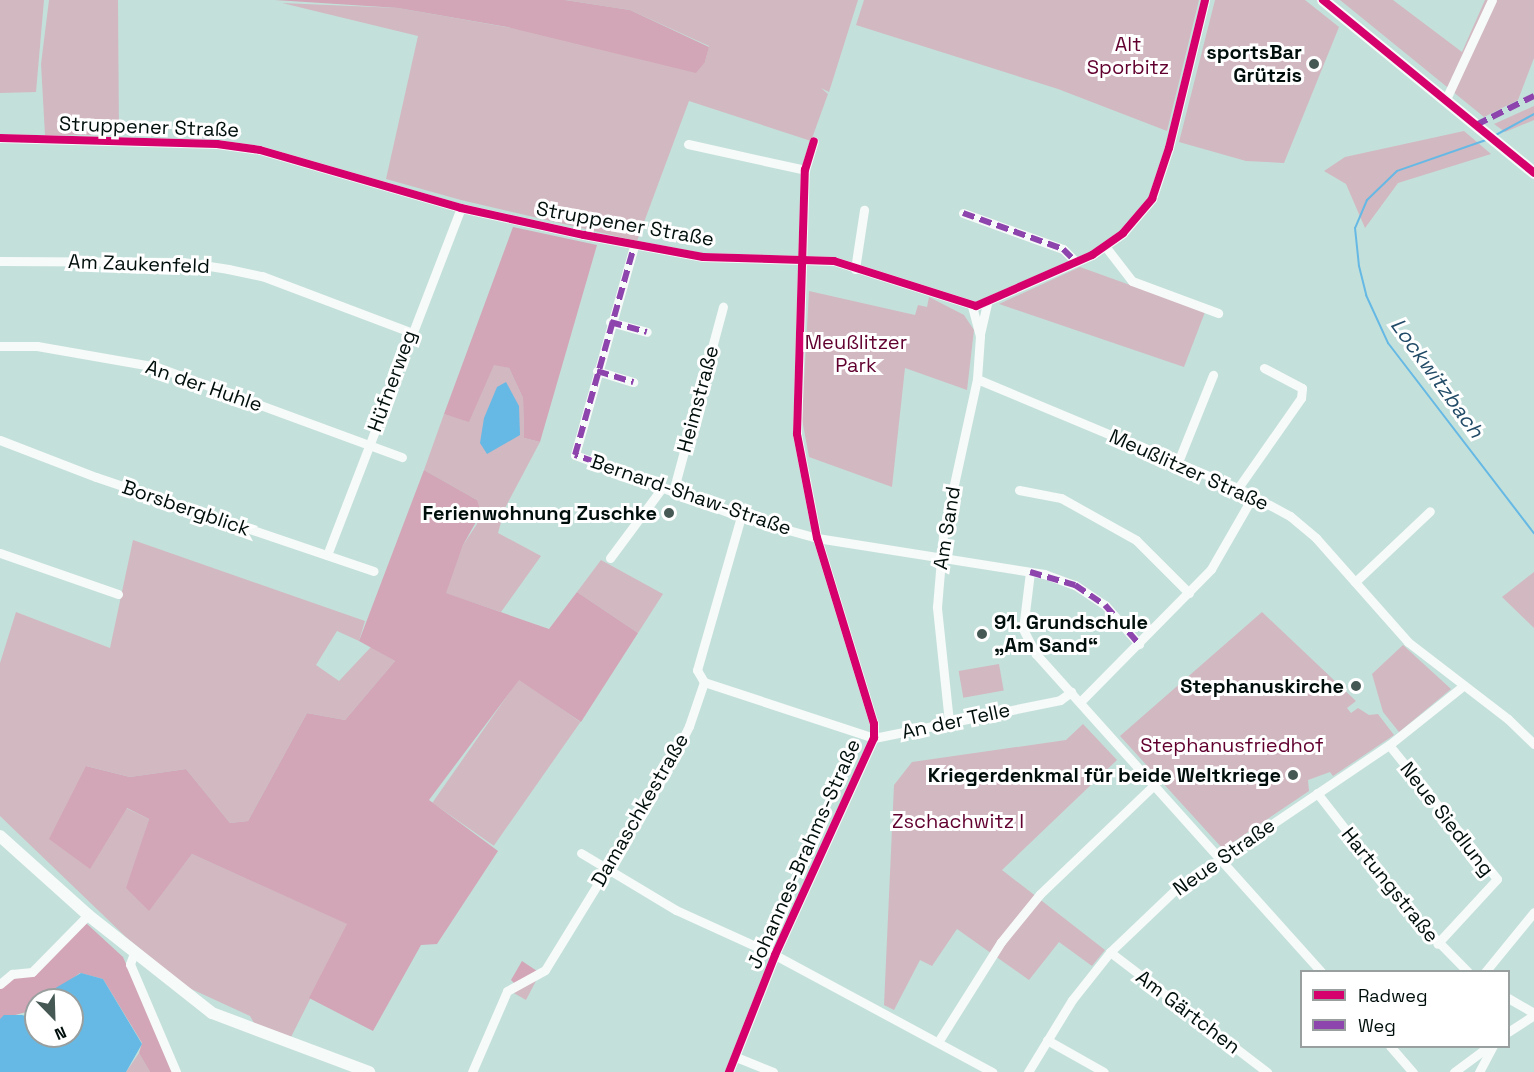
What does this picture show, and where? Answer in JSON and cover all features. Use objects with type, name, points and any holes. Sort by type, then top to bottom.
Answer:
[{"type":"street","name":"Struppener Straße","points":[[0,138],[234,145],[461,208],[634,246],[703,257],[803,258],[834,261],[972,306],[987,303],[1076,262],[1106,246],[1135,221],[1156,191],[1205,0]]},
{"type":"street","points":[[1323,0],[1534,173]]},
{"type":"street","points":[[1446,99],[1492,0]]},
{"type":"street","name":"Johannes-Brahms-Straße","points":[[729,1072],[775,955],[874,738],[874,724],[817,538],[796,428],[805,170],[814,141]]},
{"type":"street","points":[[688,144],[805,170]]},
{"type":"street","name":"Hüfnerweg","points":[[327,555],[410,332],[461,208]]},
{"type":"street","points":[[855,269],[864,210]]},
{"type":"street","points":[[963,213],[1064,249],[1076,262]]},
{"type":"street","points":[[633,382],[597,371],[634,246]]},
{"type":"street","points":[[1106,246],[1132,281],[1218,313]]},
{"type":"street","name":"Am Zaukenfeld","points":[[0,261],[183,262],[228,268],[262,276],[410,332]]},
{"type":"street","name":"Am Sand","points":[[949,722],[937,617],[940,557],[977,379],[980,336],[987,303]]},
{"type":"street","name":"Am Sand","points":[[972,306],[980,336]]},
{"type":"street","name":"Heimstraße","points":[[673,492],[723,307]]},
{"type":"street","points":[[610,322],[647,332]]},
{"type":"street","name":"An der Huhle","points":[[0,346],[37,346],[157,367],[402,457]]},
{"type":"street","points":[[1238,488],[1301,398],[1302,388],[1264,368]]},
{"type":"street","name":"Bernard-Shaw-Straße","points":[[597,371],[575,455],[741,517],[817,538],[1030,572],[1075,585],[1105,605],[1138,644]]},
{"type":"street","points":[[1178,462],[1213,375]]},
{"type":"street","name":"Meußlitzer Straße","points":[[977,379],[1238,488],[1290,516],[1316,538],[1408,642],[1508,719],[1534,744]]},
{"type":"street","name":"Borsbergblick","points":[[0,440],[96,477],[373,570]]},
{"type":"street","points":[[610,558],[662,488]]},
{"type":"street","points":[[1019,490],[1060,498],[1136,540],[1189,593]]},
{"type":"street","points":[[1080,702],[1211,569],[1252,496]]},
{"type":"street","points":[[1355,582],[1430,510]]},
{"type":"street","name":"Damaschkestraße","points":[[472,1072],[507,991],[545,970],[664,776],[689,726],[704,682],[697,670],[741,517]]},
{"type":"street","points":[[0,553],[118,594]]},
{"type":"street","points":[[1030,572],[1023,629],[1036,654],[1319,970]]},
{"type":"street","name":"An der Telle","points":[[704,682],[874,738],[1060,700],[1071,692]]},
{"type":"street","name":"Neue Straße","points":[[1028,1072],[1072,1000],[1110,952],[1176,889],[1220,857],[1389,745],[1463,686]]},
{"type":"street","name":"Neue Siedlung","points":[[1389,745],[1497,879],[1437,944]]},
{"type":"street","points":[[938,1042],[1001,942],[1040,894],[1154,785]]},
{"type":"street","name":"Hartungstraße","points":[[1317,793],[1437,944],[1466,970]]},
{"type":"street","points":[[0,836],[88,915],[212,1013],[369,1072]]},
{"type":"street","points":[[581,854],[676,910],[775,955],[992,1072]]},
{"type":"street","points":[[1487,970],[1534,912]]},
{"type":"street","points":[[0,984],[12,974],[32,972],[88,915]]},
{"type":"street","name":"Am Gärtchen","points":[[1110,952],[1267,1072]]},
{"type":"street","points":[[134,953],[130,964],[176,1072]]},
{"type":"street","points":[[1510,999],[1534,1014],[1510,1031]]},
{"type":"street","points":[[1047,1040],[1104,1072]]},
{"type":"street","points":[[1391,1048],[1413,1072]]},
{"type":"street","points":[[1454,1072],[1490,1048]]},
{"type":"street","points":[[1479,1072],[1491,1048]]},
{"type":"street","points":[[736,1057],[773,1072]]},
{"type":"green space","points":[[0,0],[44,0],[36,92],[0,93]]},
{"type":"green space","points":[[49,0],[118,0],[119,135],[45,135],[41,64]]},
{"type":"green space","points":[[565,0],[858,0],[829,92],[821,88],[828,94],[811,141],[689,101],[637,241],[461,200],[386,179],[418,36],[282,3],[398,8],[705,62],[709,46],[630,10]]},
{"type":"green space","name":"Alt Sporbitz","points":[[864,0],[1199,0],[1167,131],[1058,89],[856,25]]},
{"type":"green space","points":[[1215,0],[1305,0],[1339,27],[1284,163],[1246,161],[1179,142]]},
{"type":"green space","points":[[1340,0],[1393,0],[1462,52],[1485,0],[1534,0],[1534,58],[1518,100],[1484,117]]},
{"type":"green space","points":[[1534,106],[1534,120],[1505,132],[1494,124]]},
{"type":"green space","points":[[1464,131],[1491,154],[1398,183],[1365,228],[1346,184],[1324,171],[1345,157]]},
{"type":"green space","points":[[1080,267],[1205,312],[1184,367],[999,304]]},
{"type":"green space","name":"Meußlitzer Park","points":[[809,291],[915,315],[918,305],[927,307],[929,297],[964,315],[974,330],[967,390],[905,368],[892,487],[809,457],[802,419]]},
{"type":"green space","points":[[494,364],[509,368],[523,398],[524,438],[540,442],[505,508],[498,533],[541,556],[501,612],[445,593],[463,545],[477,524],[477,500],[424,470],[444,414],[469,421]]},
{"type":"green space","points":[[133,540],[365,621],[359,641],[337,631],[316,665],[339,681],[371,647],[395,661],[345,720],[307,713],[248,821],[230,823],[186,769],[130,777],[86,766],[126,808],[149,819],[127,888],[149,910],[192,854],[348,924],[291,1037],[254,1023],[250,1016],[187,987],[127,938],[0,816],[0,663],[16,612],[110,648]]},
{"type":"green space","points":[[601,560],[663,594],[638,633],[577,592]]},
{"type":"green space","points":[[1534,572],[1534,628],[1502,597]]},
{"type":"green space","name":"Stephanusfriedhof","points":[[1262,612],[1356,701],[1347,708],[1351,713],[1358,708],[1369,715],[1378,714],[1394,735],[1333,776],[1330,772],[1308,780],[1309,791],[1223,849],[1120,736]]},
{"type":"green space","points":[[1403,645],[1451,689],[1399,732],[1383,712],[1372,674]]},
{"type":"green space","points":[[999,664],[1004,691],[963,698],[959,671]]},
{"type":"green space","points":[[519,679],[580,722],[494,846],[432,803]]},
{"type":"green space","name":"Zschachwitz I","points":[[1083,724],[1117,760],[1002,870],[1105,950],[1092,966],[1059,942],[1029,980],[957,929],[932,966],[920,960],[894,1010],[884,1005],[894,785],[912,762],[1066,740]]},
{"type":"green space","points":[[538,977],[526,1000],[512,992]]},
{"type":"green space","points":[[139,1053],[150,1072],[126,1072]]},
{"type":"shaded area","points":[[275,0],[565,0],[630,10],[709,47],[705,62],[696,73],[507,27],[398,8]]},
{"type":"shaded area","points":[[513,227],[597,245],[540,442],[524,438],[523,398],[509,368],[494,365],[469,422],[444,414]]},
{"type":"shaded area","points":[[424,470],[477,500],[481,513],[463,545],[446,593],[549,629],[577,592],[638,633],[581,722],[519,680],[429,800],[498,851],[437,944],[421,945],[373,1031],[309,998],[347,924],[192,854],[149,911],[126,888],[149,819],[127,808],[90,869],[49,839],[86,766],[130,777],[186,769],[230,823],[248,821],[307,713],[345,720],[395,661],[359,641]]},
{"type":"shaded area","points":[[86,923],[123,957],[173,1072],[150,1072],[139,1053],[142,1043],[103,979],[80,973],[59,988],[24,988],[24,1013],[0,1019],[0,988],[13,977],[33,976]]},
{"type":"shaded area","points":[[522,961],[537,971],[515,984],[511,980]]},
{"type":"water","points":[[506,382],[519,406],[520,435],[487,454],[480,443],[484,418],[497,387]]},
{"type":"water","points":[[81,973],[103,979],[142,1044],[126,1072],[0,1072],[0,1019],[4,1015],[24,1016],[24,1048],[84,1048],[84,988],[56,988]]},
{"type":"waterway","name":"Lockwitzbach","points":[[1494,136],[1534,114]]},
{"type":"waterway","name":"Lockwitzbach","points":[[1486,140],[1397,171],[1367,200],[1355,228],[1359,266],[1366,295],[1388,343],[1534,533]]},
{"type":"marked path","points":[[1476,125],[1534,96]]},
{"type":"marked path","points":[[963,213],[1063,249],[1076,262]]},
{"type":"marked path","points":[[633,479],[629,473],[575,455],[634,246]]},
{"type":"marked path","points":[[610,322],[647,332]]},
{"type":"marked path","points":[[597,371],[633,382]]},
{"type":"marked path","points":[[1030,572],[1075,585],[1105,605],[1139,644]]},
{"type":"cycle path","points":[[0,138],[217,144],[260,150],[461,208],[584,235],[703,257],[834,261],[976,306],[1092,255],[1123,233],[1152,199],[1169,148],[1205,0]]},
{"type":"cycle path","points":[[1323,0],[1534,173]]},
{"type":"cycle path","points":[[729,1072],[775,955],[874,738],[874,724],[817,538],[797,434],[805,170],[814,141]]},
{"type":"place","name":"sportsBar Grützis","points":[[1314,64]]},
{"type":"place","name":"Ferienwohnung Zuschke","points":[[669,513]]},
{"type":"place","name":"91. Grundschule „Am Sand“","points":[[982,634]]},
{"type":"place","name":"Stephanuskirche","points":[[1356,686]]},
{"type":"place","name":"Kriegerdenkmal für beide Weltkriege","points":[[1293,775]]}]
